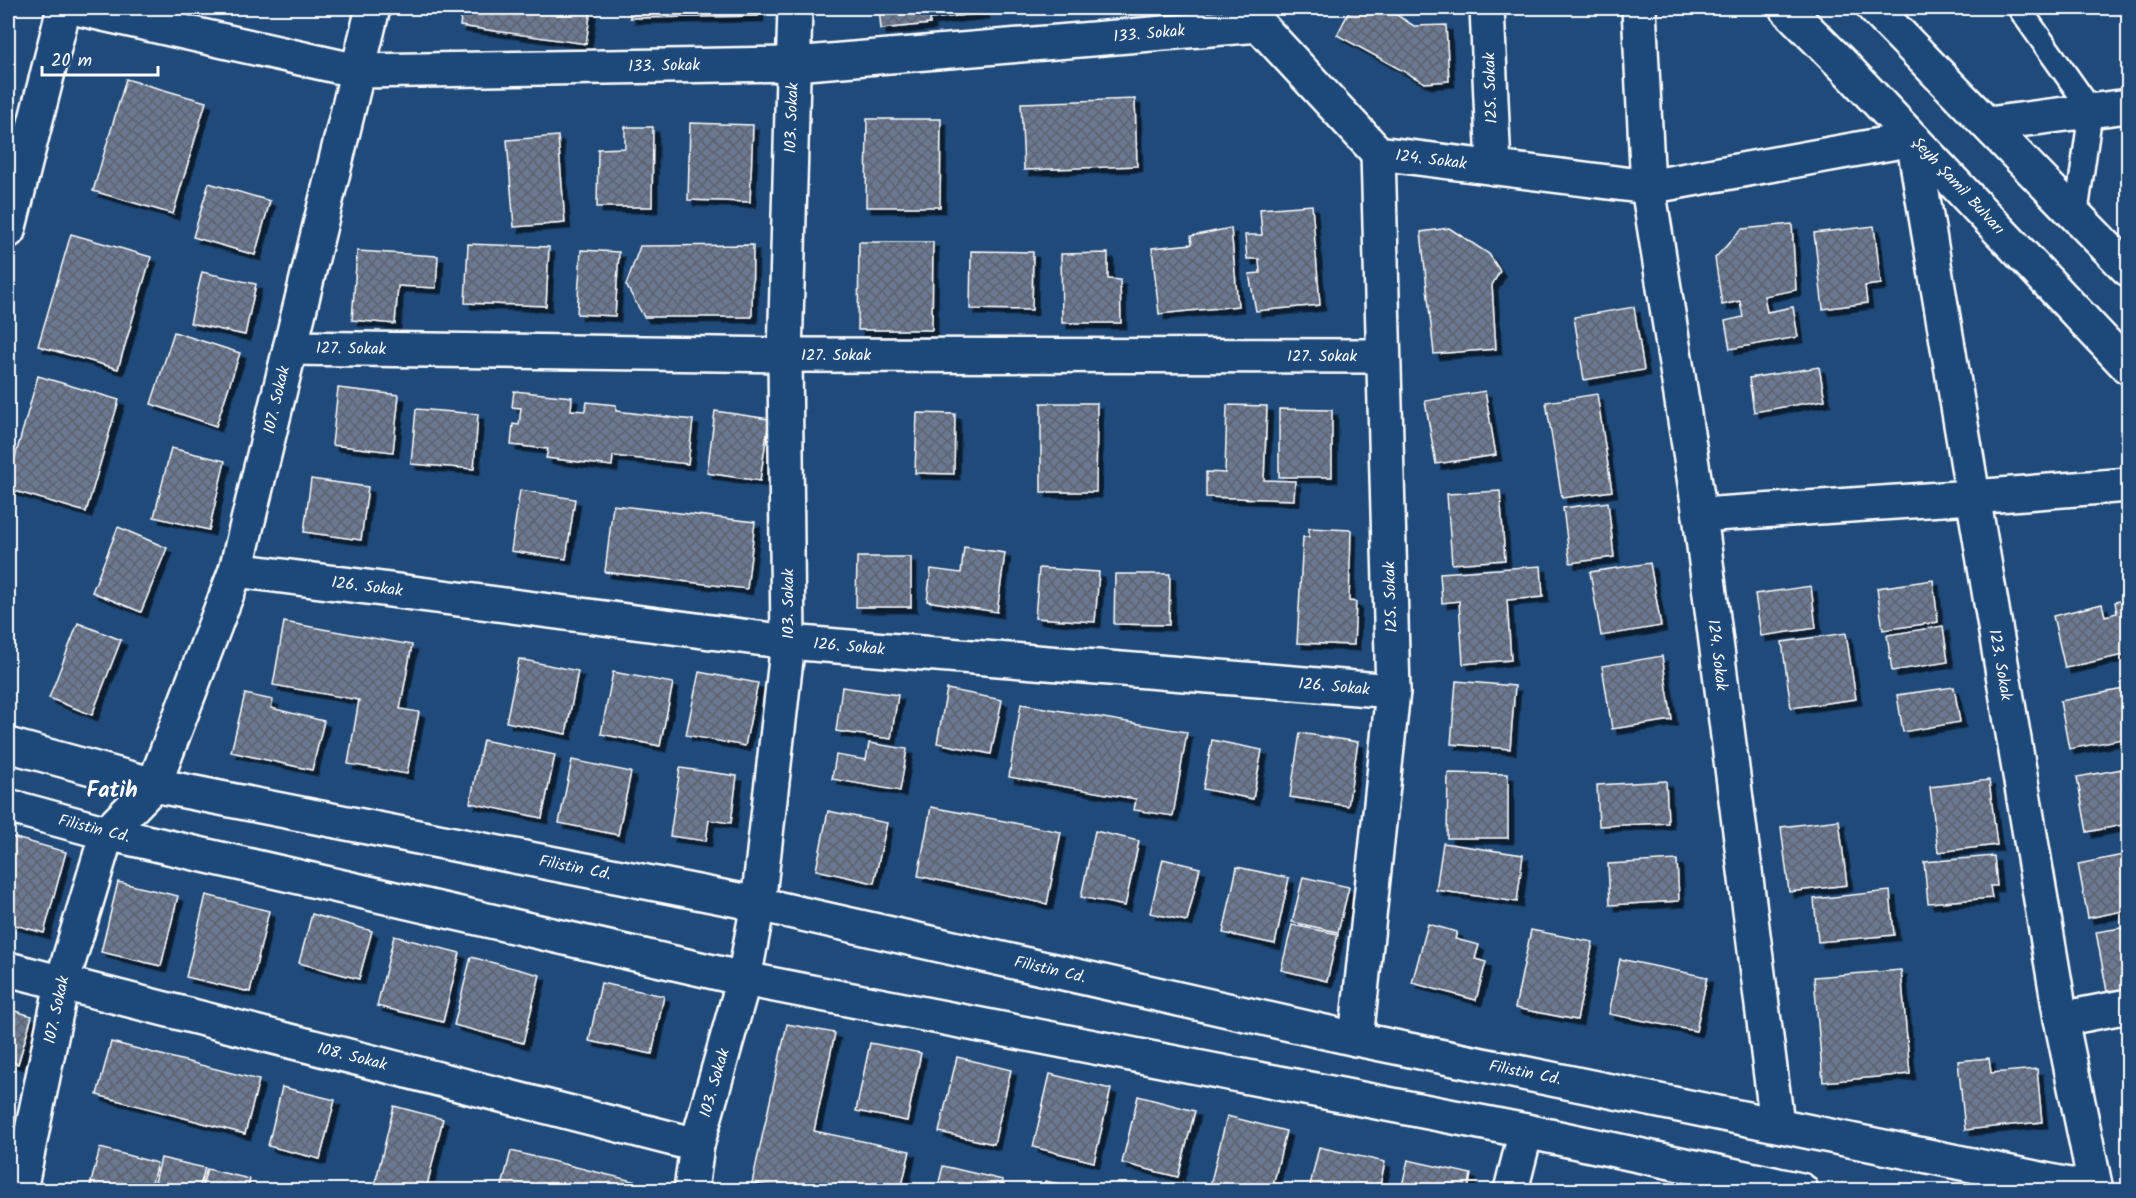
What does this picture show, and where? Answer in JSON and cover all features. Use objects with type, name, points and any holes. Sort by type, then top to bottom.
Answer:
[{"type":"street","points":[[8,231],[64,8]]},
{"type":"street","name":"133. Sokak","points":[[76,8],[358,71],[794,64],[1250,16]]},
{"type":"street","name":"107. Sokak","points":[[154,785],[236,570],[373,8]]},
{"type":"street","name":"103. Sokak","points":[[691,1191],[697,1146],[744,979],[759,904],[788,642],[784,355],[795,8]]},
{"type":"street","name":"125. Sokak","points":[[1487,8],[1494,168]]},
{"type":"street","name":"124. Sokak","points":[[1639,8],[1648,187],[1700,514],[1777,1124]]},
{"type":"street","name":"Şeyh Şamil Bulvarı","points":[[1786,8],[2128,367]]},
{"type":"street","points":[[1874,8],[2128,269]]},
{"type":"street","name":"124. Sokak","points":[[1250,16],[1378,153],[1648,187],[1913,139]]},
{"type":"street","points":[[1988,124],[2128,105]]},
{"type":"street","name":"123. Sokak","points":[[1913,139],[2061,1019],[2095,1191]]},
{"type":"street","name":"125. Sokak","points":[[1356,1039],[1393,692],[1378,153]]},
{"type":"street","name":"127. Sokak","points":[[290,348],[784,355],[1383,356]]},
{"type":"street","points":[[1700,514],[1972,497],[2128,484]]},
{"type":"street","name":"126. Sokak","points":[[236,570],[788,642],[1393,692]]},
{"type":"street","name":"Filistin Cd.","points":[[8,745],[154,785],[759,904],[1356,1039],[2095,1191]]},
{"type":"street","points":[[107,833],[154,785]]},
{"type":"street","name":"Filistin Cd.","points":[[8,807],[107,833],[744,979],[1526,1131],[1801,1191]]},
{"type":"street","name":"107. Sokak","points":[[20,1191],[62,983],[107,833]]},
{"type":"street","name":"108. Sokak","points":[[8,969],[697,1146]]},
{"type":"street","points":[[2061,1019],[2128,1006]]},
{"type":"street","points":[[1511,1191],[1526,1131]]},
{"type":"lane","points":[[2019,8],[2091,110],[2076,215]]},
{"type":"building","points":[[462,8],[591,8],[586,44],[460,26]]},
{"type":"building","points":[[630,8],[758,8],[758,16],[630,18]]},
{"type":"building","points":[[879,8],[983,8],[984,13],[930,19],[930,24],[881,29]]},
{"type":"building","points":[[1351,8],[1386,8],[1414,26],[1446,25],[1449,81],[1425,83],[1337,35]]},
{"type":"building","points":[[126,79],[206,102],[173,214],[93,191]]},
{"type":"building","points":[[1135,99],[1137,166],[1024,170],[1021,103]]},
{"type":"building","points":[[867,119],[941,119],[940,207],[866,207]]},
{"type":"building","points":[[690,123],[753,125],[750,202],[688,200]]},
{"type":"building","points":[[625,127],[653,127],[652,207],[597,207],[598,149],[625,148]]},
{"type":"building","points":[[558,136],[565,223],[514,227],[507,140]]},
{"type":"building","points":[[209,183],[270,201],[255,255],[193,237]]},
{"type":"building","points":[[1312,205],[1320,305],[1256,311],[1249,274],[1260,273],[1259,259],[1247,259],[1245,235],[1262,235],[1260,209]]},
{"type":"building","points":[[1792,224],[1796,290],[1764,296],[1767,312],[1793,307],[1798,337],[1730,349],[1725,321],[1743,317],[1740,301],[1722,305],[1715,258],[1742,229]]},
{"type":"building","points":[[1874,226],[1881,284],[1865,286],[1867,303],[1823,309],[1814,233]]},
{"type":"building","points":[[1231,228],[1238,306],[1159,314],[1152,248],[1192,244],[1191,236]]},
{"type":"building","points":[[1449,228],[1489,254],[1500,271],[1492,285],[1496,349],[1434,354],[1421,232]]},
{"type":"building","points":[[71,234],[151,257],[118,369],[38,346]]},
{"type":"building","points":[[859,242],[933,242],[932,330],[858,330]]},
{"type":"building","points":[[468,244],[549,247],[546,306],[465,303]]},
{"type":"building","points":[[753,245],[752,317],[644,317],[626,285],[640,246]]},
{"type":"building","points":[[581,250],[619,252],[615,316],[577,314]]},
{"type":"building","points":[[357,251],[438,256],[436,288],[398,286],[395,324],[352,320]]},
{"type":"building","points":[[971,251],[1033,252],[1032,310],[970,309]]},
{"type":"building","points":[[1108,253],[1108,279],[1120,280],[1121,323],[1062,323],[1061,254]]},
{"type":"building","points":[[202,272],[256,284],[245,335],[190,323]]},
{"type":"building","points":[[1634,307],[1644,370],[1584,380],[1574,317]]},
{"type":"building","points":[[174,332],[240,353],[216,426],[151,404]]},
{"type":"building","points":[[1819,367],[1825,400],[1754,412],[1749,378]]},
{"type":"building","points":[[38,376],[119,400],[86,512],[8,489]]},
{"type":"building","points":[[338,388],[399,395],[393,452],[332,445]]},
{"type":"building","points":[[514,391],[572,397],[571,410],[585,411],[587,402],[616,405],[616,411],[693,420],[688,464],[613,456],[612,466],[546,458],[548,449],[511,445],[513,424],[519,425],[521,408],[512,407]]},
{"type":"building","points":[[1485,391],[1496,455],[1436,464],[1425,401]]},
{"type":"building","points":[[1597,394],[1612,491],[1562,498],[1546,402]]},
{"type":"building","points":[[1041,403],[1097,403],[1096,492],[1041,492]]},
{"type":"building","points":[[1227,405],[1267,406],[1264,480],[1295,481],[1294,500],[1206,497],[1206,472],[1225,473]]},
{"type":"building","points":[[416,409],[478,414],[474,469],[411,464]]},
{"type":"building","points":[[1279,409],[1332,410],[1332,477],[1279,477]]},
{"type":"building","points":[[715,411],[769,419],[760,481],[707,473]]},
{"type":"building","points":[[917,413],[955,414],[954,474],[915,473]]},
{"type":"building","points":[[171,448],[225,461],[209,530],[154,517]]},
{"type":"building","points":[[311,479],[368,487],[361,540],[304,532]]},
{"type":"building","points":[[520,490],[575,499],[566,559],[511,551]]},
{"type":"building","points":[[1500,491],[1505,560],[1452,564],[1447,494]]},
{"type":"building","points":[[1608,502],[1614,557],[1570,563],[1563,508]]},
{"type":"building","points":[[613,505],[755,522],[747,589],[605,572]]},
{"type":"building","points":[[118,527],[167,548],[141,612],[92,592]]},
{"type":"building","points":[[1309,528],[1351,530],[1349,601],[1356,602],[1354,645],[1297,643],[1303,537],[1309,537]]},
{"type":"building","points":[[964,547],[1005,553],[997,612],[927,601],[931,569],[961,573]]},
{"type":"building","points":[[857,557],[911,557],[911,607],[856,607]]},
{"type":"building","points":[[1650,563],[1661,626],[1601,636],[1590,572]]},
{"type":"building","points":[[1541,566],[1543,597],[1507,600],[1511,660],[1463,664],[1459,601],[1442,603],[1440,573]]},
{"type":"building","points":[[1039,568],[1099,572],[1095,622],[1035,618]]},
{"type":"building","points":[[1115,574],[1170,574],[1169,625],[1114,624]]},
{"type":"building","points":[[1933,580],[1938,622],[1883,630],[1877,588]]},
{"type":"building","points":[[1811,586],[1816,628],[1761,636],[1755,594]]},
{"type":"building","points":[[2128,599],[2128,654],[2065,668],[2053,616],[2102,604],[2105,616],[2117,613],[2115,602]]},
{"type":"building","points":[[284,622],[412,645],[400,709],[419,712],[407,774],[348,764],[359,700],[273,685]]},
{"type":"building","points":[[78,623],[121,640],[92,715],[49,698]]},
{"type":"building","points":[[1943,626],[1948,662],[1892,671],[1887,635]]},
{"type":"building","points":[[1846,633],[1856,699],[1791,708],[1782,642]]},
{"type":"building","points":[[1662,656],[1672,720],[1612,729],[1602,666]]},
{"type":"building","points":[[519,659],[578,671],[566,734],[506,722]]},
{"type":"building","points":[[613,672],[673,683],[660,746],[601,734]]},
{"type":"building","points":[[699,672],[758,683],[745,746],[686,735]]},
{"type":"building","points":[[1456,681],[1515,686],[1510,749],[1451,744]]},
{"type":"building","points":[[842,687],[898,695],[891,739],[836,731]]},
{"type":"building","points":[[1954,687],[1960,722],[1903,732],[1897,695]]},
{"type":"building","points":[[947,689],[1002,700],[991,754],[937,743]]},
{"type":"building","points":[[2124,689],[2128,715],[2128,738],[2069,749],[2060,701]]},
{"type":"building","points":[[245,694],[273,700],[271,708],[324,721],[312,770],[231,752]]},
{"type":"building","points":[[1021,704],[1187,732],[1173,816],[1134,810],[1136,799],[1009,777]]},
{"type":"building","points":[[1300,733],[1358,742],[1348,806],[1290,797]]},
{"type":"building","points":[[483,740],[555,755],[542,818],[470,803]]},
{"type":"building","points":[[1212,740],[1262,750],[1253,799],[1203,789]]},
{"type":"building","points":[[869,743],[907,749],[900,791],[832,779],[836,755],[866,760]]},
{"type":"building","points":[[572,760],[631,772],[618,835],[559,823]]},
{"type":"building","points":[[680,768],[737,776],[731,823],[709,820],[706,841],[670,836]]},
{"type":"building","points":[[2128,768],[2128,824],[2087,832],[2077,777]]},
{"type":"building","points":[[1448,773],[1508,774],[1508,838],[1447,838]]},
{"type":"building","points":[[1989,780],[1997,845],[1938,852],[1930,787]]},
{"type":"building","points":[[1666,781],[1668,823],[1599,826],[1597,785]]},
{"type":"building","points":[[931,807],[1061,832],[1047,904],[918,876]]},
{"type":"building","points":[[828,811],[887,823],[874,883],[816,870]]},
{"type":"building","points":[[1839,820],[1847,885],[1789,892],[1781,827]]},
{"type":"building","points":[[1095,831],[1139,841],[1125,906],[1081,897]]},
{"type":"building","points":[[8,836],[66,852],[44,933],[8,923]]},
{"type":"building","points":[[1443,843],[1523,855],[1517,902],[1436,890]]},
{"type":"building","points":[[2128,854],[2128,910],[2088,918],[2078,864]]},
{"type":"building","points":[[1994,856],[1997,886],[1990,886],[1992,898],[1928,903],[1924,862]]},
{"type":"building","points":[[1163,859],[1200,868],[1187,921],[1150,913]]},
{"type":"building","points":[[1677,860],[1679,901],[1610,905],[1608,864]]},
{"type":"building","points":[[1237,867],[1289,878],[1275,944],[1223,933]]},
{"type":"building","points":[[1303,877],[1349,887],[1338,932],[1292,922]]},
{"type":"building","points":[[118,882],[178,896],[161,966],[101,952]]},
{"type":"building","points":[[1890,891],[1894,935],[1818,942],[1814,899]]},
{"type":"building","points":[[206,895],[269,911],[250,992],[186,977]]},
{"type":"building","points":[[312,914],[372,931],[359,979],[299,963]]},
{"type":"building","points":[[1428,924],[1457,932],[1455,939],[1479,945],[1475,959],[1486,962],[1476,1000],[1412,983]]},
{"type":"building","points":[[1292,925],[1338,934],[1327,981],[1281,970]]},
{"type":"building","points":[[2128,927],[2128,993],[2108,997],[2096,932]]},
{"type":"building","points":[[1531,930],[1593,942],[1577,1020],[1515,1008]]},
{"type":"building","points":[[394,936],[460,953],[443,1022],[377,1006]]},
{"type":"building","points":[[471,957],[540,975],[523,1043],[454,1025]]},
{"type":"building","points":[[1620,959],[1707,977],[1696,1031],[1609,1014]]},
{"type":"building","points":[[1901,970],[1910,1074],[1823,1082],[1814,977]]},
{"type":"building","points":[[601,983],[664,996],[652,1054],[589,1041]]},
{"type":"building","points":[[8,1009],[32,1016],[18,1064],[8,1061]]},
{"type":"building","points":[[787,1024],[835,1033],[814,1131],[910,1151],[901,1190],[788,1190],[752,1183]]},
{"type":"building","points":[[111,1042],[259,1080],[245,1134],[97,1095]]},
{"type":"building","points":[[870,1043],[921,1053],[907,1121],[856,1111]]},
{"type":"building","points":[[957,1057],[1011,1070],[994,1144],[939,1132]]},
{"type":"building","points":[[1989,1058],[1991,1073],[2037,1069],[2042,1122],[1965,1130],[1958,1061]]},
{"type":"building","points":[[1050,1074],[1111,1089],[1094,1162],[1033,1147]]},
{"type":"building","points":[[282,1087],[335,1100],[320,1159],[268,1146]]},
{"type":"building","points":[[1138,1096],[1195,1111],[1178,1177],[1122,1163]]},
{"type":"building","points":[[394,1106],[443,1119],[426,1190],[402,1190],[375,1184]]},
{"type":"building","points":[[1227,1116],[1286,1131],[1272,1190],[1209,1190]]},
{"type":"building","points":[[1319,1147],[1385,1162],[1379,1190],[1309,1190]]},
{"type":"building","points":[[100,1148],[157,1163],[150,1190],[89,1190]]},
{"type":"building","points":[[511,1151],[641,1183],[640,1190],[501,1190]]},
{"type":"building","points":[[161,1158],[205,1168],[199,1190],[153,1190]]},
{"type":"building","points":[[1408,1160],[1471,1174],[1468,1190],[1401,1190]]},
{"type":"building","points":[[943,1166],[1003,1180],[1001,1190],[937,1190]]},
{"type":"building","points":[[207,1169],[250,1179],[247,1190],[201,1190]]},
{"type":"building","points":[[1045,1181],[1088,1190],[1042,1190]]},
{"type":"district","name":"Fatih","points":[[112,791]]}]
